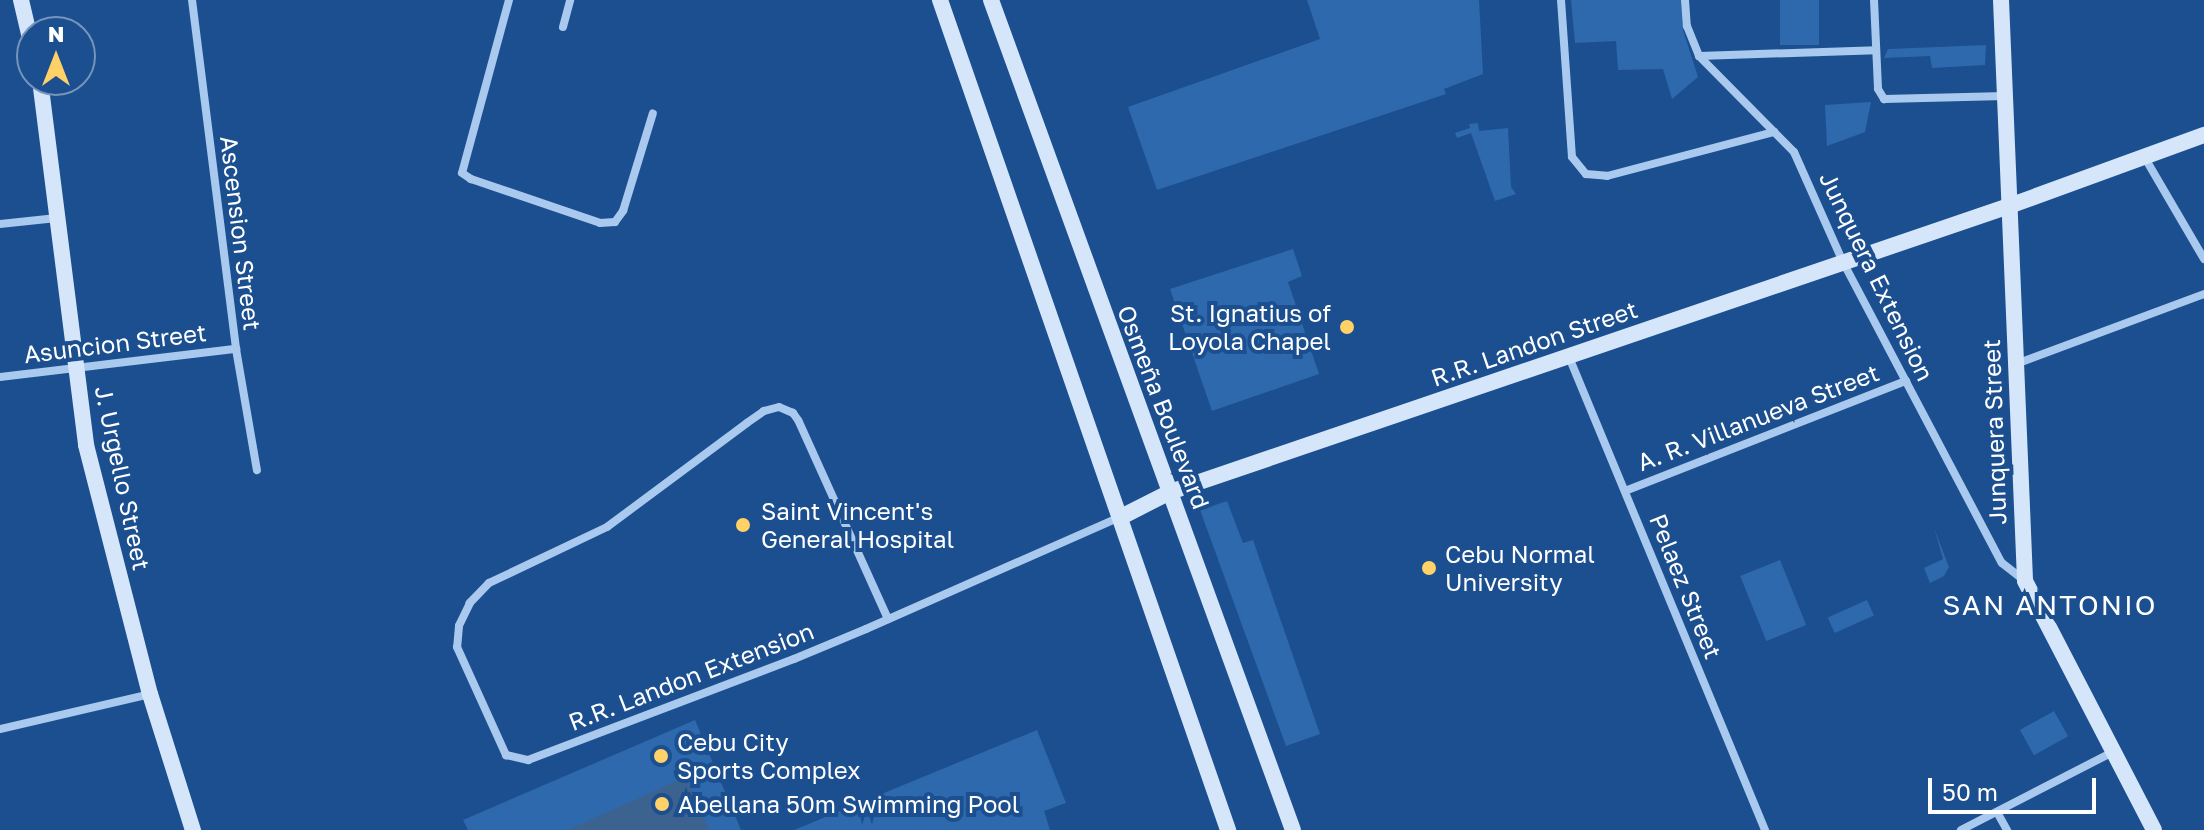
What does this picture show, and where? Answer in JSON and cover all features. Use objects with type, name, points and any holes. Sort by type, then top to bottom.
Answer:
[{"type":"street","name":"Ascension Street","points":[[192,0],[236,349],[257,470]]},
{"type":"street","points":[[509,0],[462,173],[471,179],[600,223],[615,222],[623,211],[653,113]]},
{"type":"street","points":[[563,27],[570,0]]},
{"type":"street","points":[[940,0],[1228,830]]},
{"type":"street","name":"Osmeña Boulevard","points":[[991,0],[1293,830]]},
{"type":"street","points":[[1561,0],[1572,157],[1586,174],[1607,176],[1774,132]]},
{"type":"street","name":"Junquera Extension","points":[[1685,0],[1687,26],[1699,56],[1794,152],[1843,262],[2002,563],[2025,581]]},
{"type":"street","points":[[1874,0],[1878,89],[1884,99],[2005,96]]},
{"type":"street","name":"Junquera Street","points":[[2001,0],[2025,581],[2154,830]]},
{"type":"street","points":[[1699,56],[1876,50]]},
{"type":"street","name":"J. Urgello Street","points":[[42,96],[76,369],[99,505],[150,694],[193,830]]},
{"type":"street","name":"R.R. Landon Street","points":[[888,619],[1121,517],[1170,492],[2009,206],[2204,135]]},
{"type":"street","points":[[2145,158],[2204,259]]},
{"type":"street","points":[[0,224],[58,218]]},
{"type":"street","points":[[2016,364],[2204,294]]},
{"type":"street","name":"Asuncion Street","points":[[0,377],[236,349]]},
{"type":"street","name":"Pelaez Street","points":[[1569,357],[1765,830]]},
{"type":"street","name":"A. R. Villanueva Street","points":[[1625,491],[1906,381]]},
{"type":"street","name":"R.R. Landon Extension","points":[[779,407],[793,413],[798,420],[888,619],[678,706],[528,760],[506,755],[457,647],[459,626],[477,593],[489,583],[607,527],[764,411],[779,407]]},
{"type":"street","points":[[0,729],[150,694]]},
{"type":"street","points":[[1961,830],[2113,752]]},
{"type":"street","points":[[1997,812],[2007,830]]},
{"type":"shaded area","points":[[1307,0],[1479,0],[1483,74],[1444,89],[1446,94],[1157,190],[1128,107],[1320,39]]},
{"type":"shaded area","points":[[1571,0],[1681,0],[1683,30],[1698,77],[1672,99],[1663,69],[1618,70],[1616,41],[1575,43]]},
{"type":"shaded area","points":[[1780,0],[1819,0],[1819,45],[1780,45]]},
{"type":"shaded area","points":[[1986,45],[1985,65],[1932,68],[1930,56],[1884,58],[1888,49]]},
{"type":"shaded area","points":[[1871,102],[1865,132],[1827,146],[1825,105]]},
{"type":"shaded area","points":[[1478,123],[1479,131],[1508,128],[1511,187],[1516,194],[1495,201],[1471,133],[1457,138],[1455,133],[1470,128],[1469,124]]},
{"type":"shaded area","points":[[1293,249],[1302,276],[1288,282],[1319,374],[1212,411],[1170,289]]},
{"type":"shaded area","points":[[1227,501],[1243,543],[1253,540],[1320,734],[1286,746],[1200,510]]},
{"type":"shaded area","points":[[1934,528],[1949,567],[1944,576],[1930,583],[1924,568],[1943,559]]},
{"type":"shaded area","points":[[1780,560],[1806,625],[1766,641],[1740,576]]},
{"type":"shaded area","points":[[1867,600],[1874,616],[1835,633],[1828,617]]},
{"type":"shaded area","points":[[2054,711],[2068,736],[2034,755],[2020,730]]},
{"type":"shaded area","name":"Cebu City Sports Complex","points":[[695,720],[741,830],[468,830],[463,820]]},
{"type":"shaded area","name":"Cebu City Sports Complex","points":[[1037,730],[1066,803],[1044,811],[1050,830],[794,830]]},
{"type":"shaded area","name":"Abellana 50m Swimming Pool","points":[[686,777],[709,830],[567,830]]},
{"type":"place","name":"St. Ignatius of Loyola Chapel","points":[[1347,327]]},
{"type":"place","name":"Saint Vincent's General Hospital","points":[[743,525]]},
{"type":"place","name":"Cebu Normal University","points":[[1429,568]]},
{"type":"place","name":"Cebu City Sports Complex","points":[[661,756]]},
{"type":"place","name":"Abellana 50m Swimming Pool","points":[[662,804]]},
{"type":"district","name":"SAN ANTONIO","points":[[2050,605]]}]
